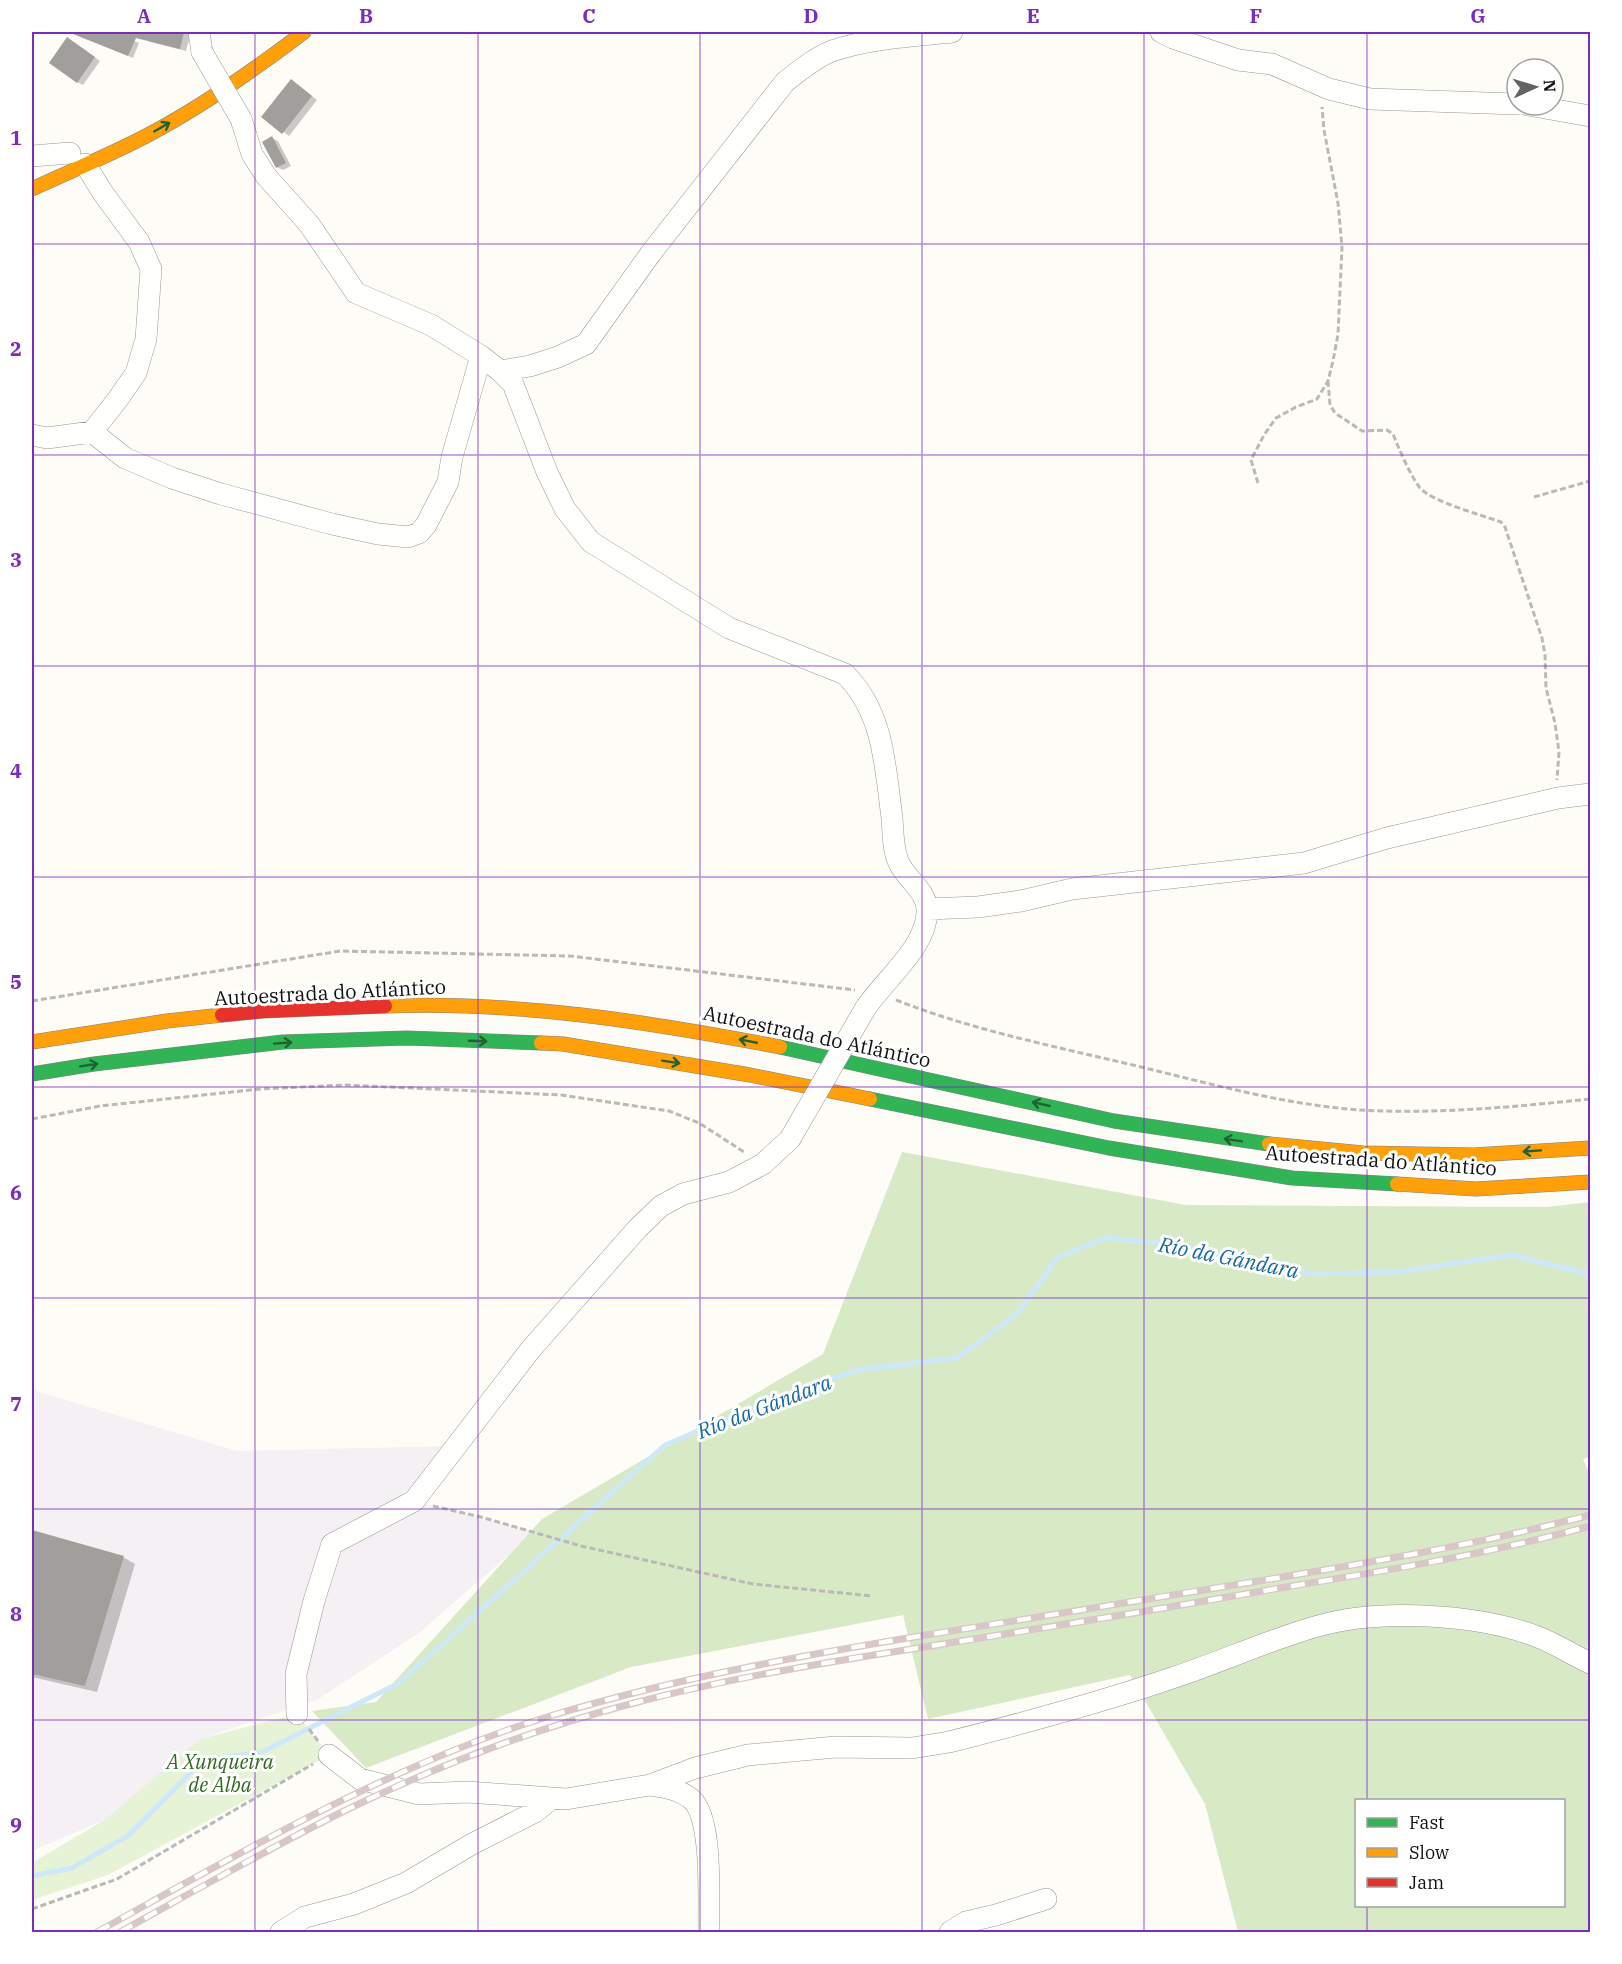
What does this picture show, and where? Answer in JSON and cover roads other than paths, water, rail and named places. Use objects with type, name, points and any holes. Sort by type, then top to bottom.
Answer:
[{"type":"main road","points":[[32,169],[147,135],[210,99],[304,32]]},
{"type":"main road","points":[[205,81],[225,70]]},
{"type":"main road","points":[[32,189],[79,155]]},
{"type":"main road","name":"Autoestrada do Atlántico","points":[[32,1042],[167,1021],[263,1011],[417,1005],[528,1010],[607,1017],[687,1029],[797,1050],[1114,1121],[1245,1142],[1396,1154],[1474,1155],[1590,1148]]},
{"type":"main road","name":"Autoestrada do Atlántico","points":[[32,1074],[94,1064],[283,1042],[407,1038],[563,1044],[750,1075],[1109,1148],[1292,1178],[1476,1189],[1590,1182]]},
{"type":"street","points":[[500,370],[530,366],[558,357],[586,344],[651,253],[778,91],[798,72],[831,52],[882,40],[952,32]]},
{"type":"street","points":[[1161,32],[1238,60],[1272,64],[1329,89],[1370,99],[1505,104]]},
{"type":"street","points":[[200,42],[241,119],[252,154],[266,176],[309,224],[356,292],[431,324],[481,356],[500,370],[513,384],[565,509],[591,542],[729,628],[845,674],[859,687],[874,715],[884,754],[898,863],[921,892],[927,909],[916,946],[871,1001],[790,1139],[763,1164],[729,1182],[683,1194],[653,1213],[531,1349],[414,1501],[332,1544],[314,1601],[296,1674],[297,1714]]},
{"type":"street","points":[[1565,112],[1590,116]]},
{"type":"street","points":[[32,156],[79,155],[103,193],[139,242],[151,269],[146,339],[136,373],[118,399],[92,432],[47,438],[32,435]]},
{"type":"street","points":[[92,432],[125,458],[172,478],[221,494],[355,529],[408,537],[419,533],[426,525],[448,482],[452,457],[481,356]]},
{"type":"street","points":[[927,909],[978,907],[1021,901],[1072,889],[1304,863],[1387,838],[1558,798],[1590,794]]},
{"type":"street","points":[[329,1755],[360,1779],[419,1794],[467,1792],[566,1799],[650,1785],[695,1768],[747,1755],[836,1748],[903,1748],[949,1742],[1171,1679],[1281,1638],[1339,1621],[1399,1616],[1479,1620],[1539,1637],[1590,1663]]},
{"type":"street","points":[[650,1785],[674,1789],[692,1799],[700,1813],[707,1851],[709,1932]]},
{"type":"street","points":[[281,1932],[305,1917],[354,1904],[406,1883],[472,1844],[535,1812],[551,1799]]},
{"type":"street","points":[[950,1932],[966,1922],[1046,1899]]},
{"type":"waterway","name":"Río da Gándara","points":[[32,1876],[72,1868],[129,1835],[203,1760],[262,1752],[399,1683],[665,1445],[776,1398],[858,1370],[956,1358],[1017,1314],[1058,1257],[1106,1238],[1173,1244],[1243,1261],[1313,1274],[1397,1272],[1511,1255],[1590,1274]]},
{"type":"railway","points":[[97,1932],[262,1841],[375,1785],[491,1736],[600,1702],[701,1677],[803,1656],[1384,1559],[1467,1544],[1590,1515]]},
{"type":"railway","points":[[120,1932],[344,1811],[486,1750],[597,1713],[709,1685],[784,1670],[1397,1568],[1513,1545],[1590,1526]]},
{"type":"park label","name":"A Xunqueira de Alba","points":[[220,1772]]}]
